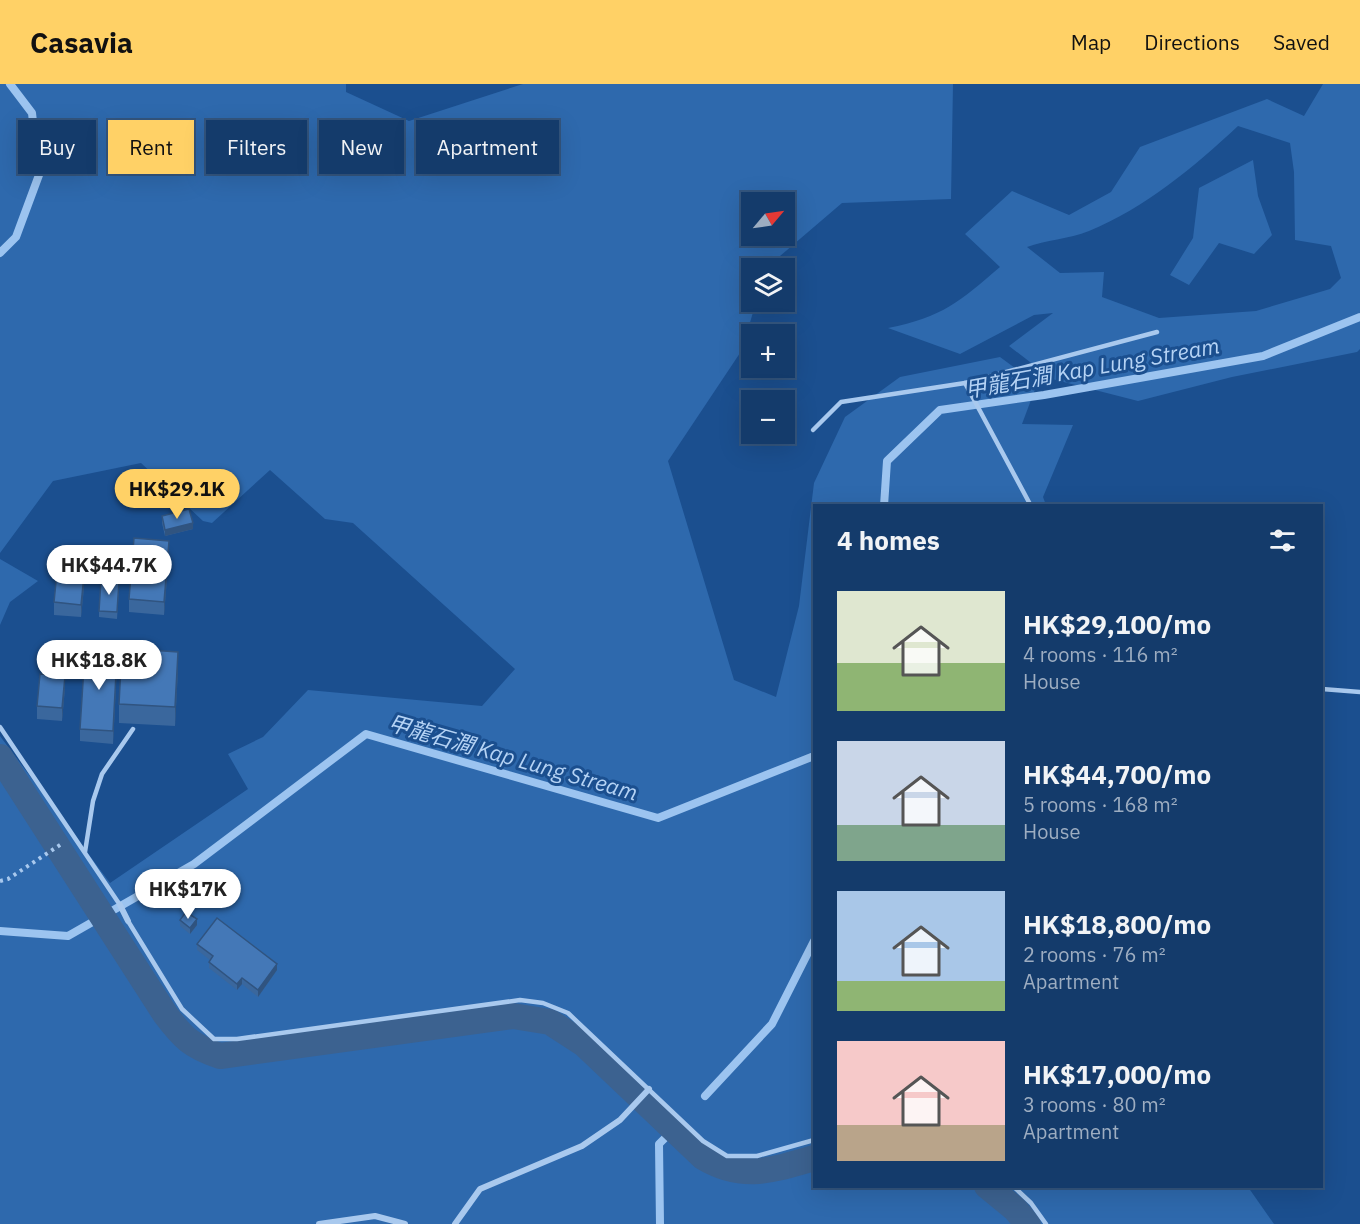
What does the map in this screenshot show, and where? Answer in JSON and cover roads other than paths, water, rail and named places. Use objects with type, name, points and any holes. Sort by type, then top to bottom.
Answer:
[{"type":"street","points":[[120,905],[128,921]]},
{"type":"street","points":[[455,1224],[480,1189],[582,1146],[620,1120],[649,1089]]},
{"type":"street","points":[[319,1224],[375,1216],[405,1224]]},
{"type":"lane","points":[[813,430],[841,402],[965,383],[1157,332]]},
{"type":"lane","points":[[965,383],[1030,504]]},
{"type":"lane","points":[[1323,689],[1360,692]]},
{"type":"lane","points":[[0,727],[120,905]]},
{"type":"lane","points":[[85,852],[93,801],[102,774],[133,729]]},
{"type":"lane","points":[[128,921],[182,1009],[214,1039],[237,1039],[520,1000],[543,1003],[568,1012],[704,1141],[727,1156],[757,1156],[813,1140]]},
{"type":"lane","points":[[1015,1188],[1031,1203],[1046,1224]]},
{"type":"waterway","points":[[0,253],[16,237],[39,175],[32,113],[10,84]]},
{"type":"waterway","name":"甲龍石澗 Kap Lung Stream","points":[[884,504],[887,461],[940,410],[1044,395],[1263,356],[1360,317]]},
{"type":"waterway","name":"甲龍石澗 Kap Lung Stream","points":[[0,931],[68,936],[194,864],[366,734],[658,818],[813,756]]},
{"type":"waterway","points":[[0,757],[165,1014],[183,1035],[202,1049],[220,1056],[513,1016],[550,1022],[584,1044],[703,1157],[731,1169],[745,1171],[771,1169],[813,1158]]},
{"type":"waterway","points":[[705,1096],[772,1024],[813,943]]},
{"type":"waterway","points":[[660,1224],[659,1144],[674,1129]]},
{"type":"waterway","points":[[989,1188],[1015,1209],[1028,1224]]}]
